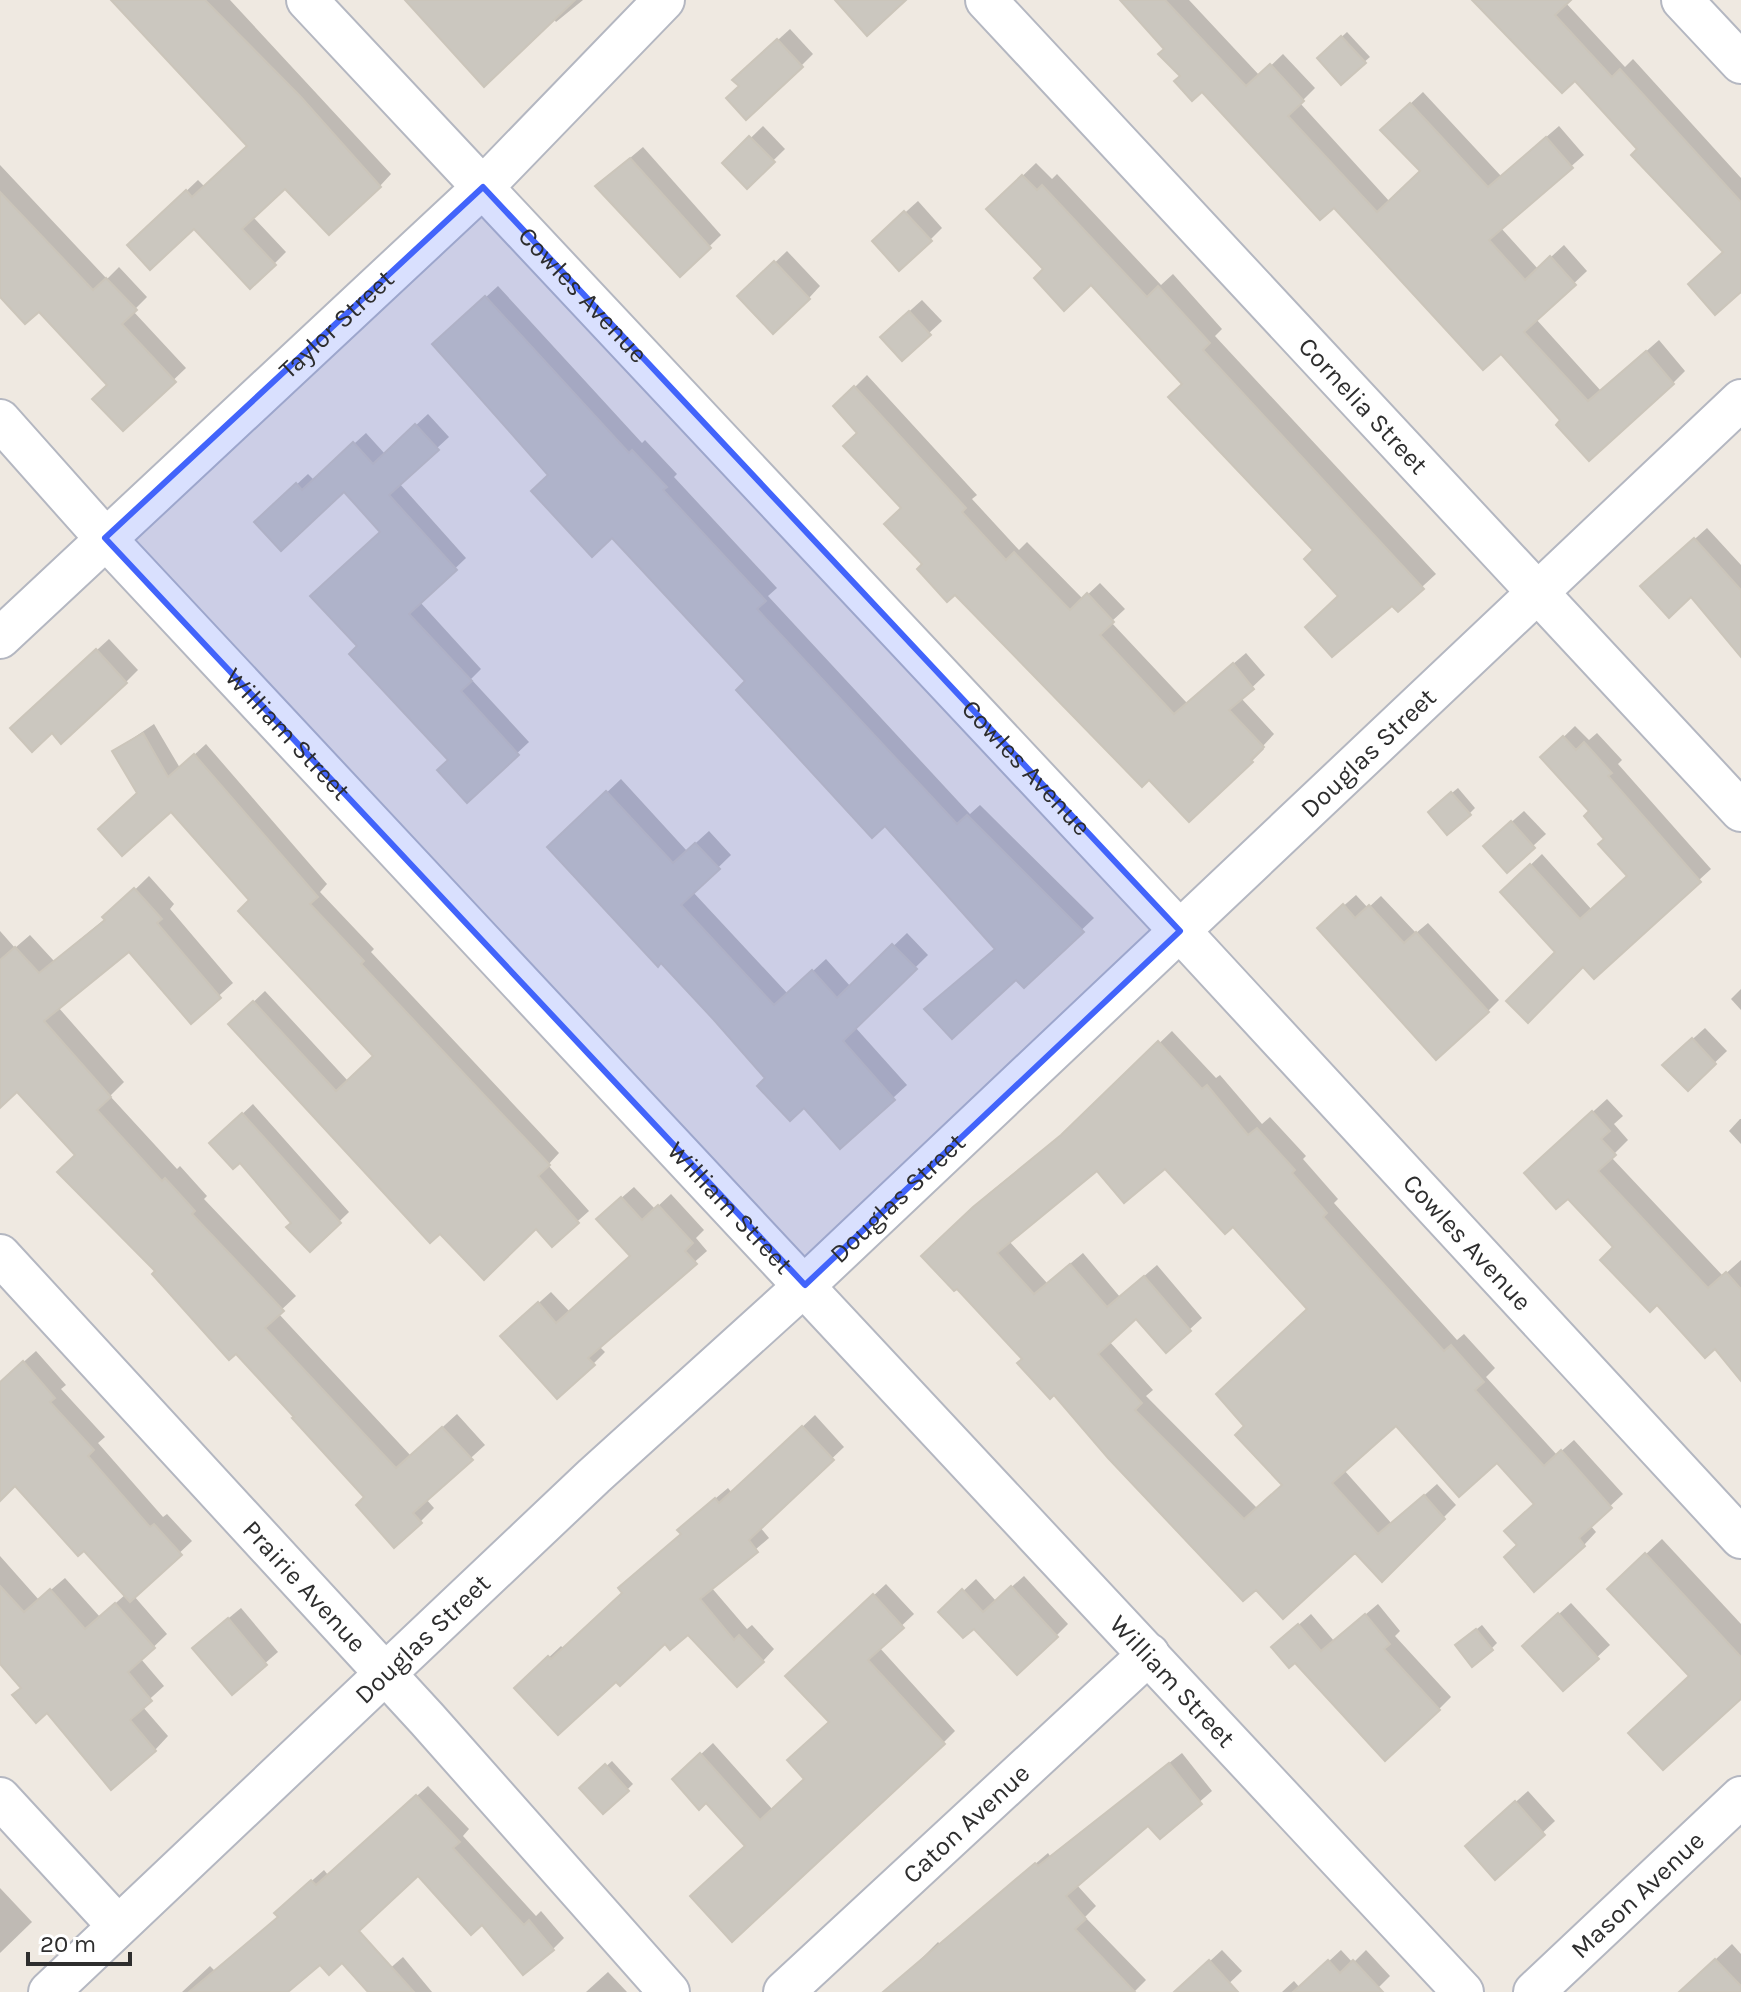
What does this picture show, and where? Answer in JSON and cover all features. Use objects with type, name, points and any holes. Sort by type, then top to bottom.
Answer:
[{"type":"street","name":"Cowles Avenue","points":[[307,0],[1180,931],[1741,1538]]},
{"type":"street","name":"Taylor Street","points":[[0,638],[483,187],[664,0]]},
{"type":"street","name":"Cornelia Street","points":[[986,0],[1741,811]]},
{"type":"street","points":[[1682,0],[1741,63]]},
{"type":"street","name":"Douglas Street","points":[[49,1992],[594,1476],[805,1285],[1741,400]]},
{"type":"street","name":"William Street","points":[[0,420],[105,538],[1463,1992]]},
{"type":"street","name":"Prairie Avenue","points":[[0,1255],[669,1992]]},
{"type":"street","name":"Caton Avenue","points":[[784,1992],[1149,1654]]},
{"type":"street","name":"Mason Avenue","points":[[1534,1992],[1741,1797]]},
{"type":"street","points":[[0,1798],[118,1926]]},
{"type":"highlighted area","points":[[483,187],[1180,931],[805,1285],[105,538]]},
{"type":"building","points":[[111,0],[205,0],[300,96],[381,187],[329,235],[285,189],[242,229],[276,265],[250,289],[194,229],[150,270],[127,245],[186,190],[192,197],[247,146]]},
{"type":"building","points":[[405,0],[575,0],[484,87]]},
{"type":"building","points":[[835,0],[906,0],[867,36]]},
{"type":"building","points":[[1120,0],[1165,0],[1246,86],[1270,64],[1304,101],[1288,116],[1377,212],[1420,171],[1380,130],[1410,103],[1488,187],[1546,137],[1573,168],[1489,240],[1525,280],[1550,256],[1576,285],[1524,332],[1588,401],[1646,351],[1674,384],[1589,461],[1556,425],[1560,420],[1501,354],[1483,370],[1334,208],[1320,220],[1202,92],[1192,101],[1174,81],[1180,76],[1158,54],[1164,49]]},
{"type":"building","points":[[1472,0],[1571,0],[1555,15],[1612,77],[1620,69],[1741,202],[1741,292],[1715,315],[1688,284],[1723,252],[1631,155],[1637,149],[1575,81],[1562,93]]},
{"type":"building","points":[[1341,36],[1366,63],[1341,85],[1317,58]]},
{"type":"building","points":[[777,39],[803,67],[746,120],[726,98],[739,86],[732,80]]},
{"type":"building","points":[[749,136],[775,162],[747,189],[722,163]]},
{"type":"building","points":[[630,158],[711,248],[680,277],[595,186]]},
{"type":"building","points":[[1022,175],[1037,190],[1042,185],[1147,297],[1158,286],[1210,343],[1203,350],[1424,589],[1398,612],[1392,606],[1332,657],[1305,627],[1338,596],[1304,559],[1313,550],[1168,397],[1182,384],[1091,285],[1064,311],[1034,278],[1043,269],[986,209]]},
{"type":"building","points":[[0,192],[93,290],[106,278],[137,310],[122,324],[176,382],[123,431],[92,399],[107,385],[39,312],[25,324],[0,297]]},
{"type":"building","points":[[904,211],[932,241],[899,271],[872,241]]},
{"type":"building","points":[[774,261],[810,299],[773,334],[737,296]]},
{"type":"building","points":[[485,296],[629,453],[632,450],[667,487],[663,490],[766,601],[757,609],[957,824],[967,815],[1084,932],[1024,988],[1016,980],[952,1039],[924,1009],[995,949],[885,826],[872,838],[736,690],[745,681],[612,538],[592,557],[531,491],[548,475],[432,344]]},
{"type":"building","points":[[909,311],[931,335],[902,361],[880,337]]},
{"type":"building","points":[[854,386],[966,508],[962,512],[1006,560],[1014,552],[1070,610],[1087,593],[1114,622],[1100,635],[1174,714],[1233,663],[1254,689],[1229,710],[1264,747],[1251,760],[1253,762],[1189,822],[1149,780],[1142,787],[955,595],[947,602],[917,569],[922,564],[884,524],[901,508],[843,446],[857,433],[833,406]]},
{"type":"building","points":[[415,424],[439,450],[389,495],[457,570],[409,614],[472,681],[461,691],[519,755],[467,803],[437,770],[448,760],[349,654],[357,646],[310,596],[380,532],[344,492],[281,551],[254,522],[296,483],[302,490],[353,442],[373,464]]},
{"type":"building","points":[[1694,538],[1741,590],[1741,657],[1691,597],[1669,618],[1640,586]]},
{"type":"building","points":[[96,649],[127,683],[61,744],[52,733],[32,752],[10,728]]},
{"type":"building","points":[[143,733],[168,777],[194,754],[318,897],[310,904],[364,961],[361,964],[550,1165],[538,1176],[579,1223],[552,1247],[536,1229],[484,1280],[440,1234],[430,1243],[228,1024],[253,1001],[336,1091],[373,1056],[238,911],[249,900],[171,812],[122,856],[98,829],[137,793],[112,751]]},
{"type":"building","points":[[1563,736],[1576,750],[1584,742],[1612,773],[1608,776],[1701,882],[1594,979],[1583,967],[1528,1023],[1506,1001],[1555,952],[1500,892],[1530,864],[1580,919],[1627,876],[1598,844],[1604,839],[1584,816],[1589,811],[1540,757]]},
{"type":"building","points":[[606,791],[673,863],[695,843],[720,869],[681,905],[774,1005],[812,970],[837,998],[892,944],[917,969],[843,1041],[895,1100],[840,1149],[804,1108],[790,1121],[757,1086],[765,1078],[714,1020],[661,963],[658,967],[547,847]]},
{"type":"building","points":[[1451,792],[1471,815],[1447,835],[1428,812]]},
{"type":"building","points":[[1511,821],[1535,848],[1507,873],[1483,846]]},
{"type":"building","points":[[134,888],[162,919],[157,923],[221,998],[191,1024],[129,952],[44,1021],[111,1097],[97,1110],[162,1181],[165,1178],[195,1211],[192,1214],[284,1311],[265,1328],[396,1468],[442,1427],[473,1460],[413,1513],[422,1523],[394,1548],[356,1505],[364,1497],[294,1417],[236,1354],[229,1360],[152,1274],[155,1271],[57,1172],[75,1155],[17,1092],[0,1108],[0,960],[15,947],[39,973],[105,920],[102,917]]},
{"type":"building","points":[[1343,904],[1355,918],[1369,905],[1404,943],[1416,932],[1489,1012],[1436,1060],[1317,928]]},
{"type":"building","points":[[1692,1038],[1716,1064],[1688,1091],[1662,1065]]},
{"type":"building","points":[[1158,1041],[1202,1089],[1207,1085],[1248,1135],[1257,1128],[1295,1170],[1292,1173],[1327,1213],[1323,1217],[1444,1351],[1451,1345],[1484,1382],[1475,1390],[1544,1466],[1561,1450],[1612,1508],[1579,1538],[1585,1546],[1534,1592],[1504,1557],[1517,1545],[1504,1531],[1534,1504],[1497,1463],[1459,1497],[1396,1426],[1332,1483],[1378,1534],[1424,1495],[1445,1519],[1382,1582],[1355,1553],[1283,1619],[1256,1590],[1243,1601],[1108,1458],[1054,1395],[1050,1399],[1017,1363],[1022,1359],[957,1289],[954,1291],[921,1256],[973,1207],[1061,1135]],"holes":[[[1165,1169],[1225,1234],[1233,1227],[1307,1309],[1216,1394],[1244,1426],[1235,1435],[1282,1485],[1244,1519],[1135,1410],[1142,1403],[1098,1354],[1136,1319],[1166,1353],[1191,1331],[1144,1276],[1107,1307],[1070,1264],[1034,1294],[997,1253],[1097,1171],[1124,1203]]]},
{"type":"building","points":[[1592,1111],[1610,1131],[1601,1139],[1616,1155],[1598,1171],[1708,1288],[1726,1272],[1741,1289],[1741,1381],[1715,1349],[1705,1358],[1657,1305],[1650,1312],[1600,1260],[1613,1247],[1568,1199],[1556,1209],[1524,1173]]},
{"type":"building","points":[[242,1113],[341,1223],[310,1252],[286,1227],[291,1223],[240,1163],[233,1169],[209,1143]]},
{"type":"building","points":[[621,1197],[642,1220],[658,1205],[693,1243],[685,1251],[697,1264],[588,1358],[595,1365],[557,1399],[500,1336],[538,1302],[556,1323],[630,1256],[596,1219]]},
{"type":"building","points":[[23,1361],[55,1398],[50,1402],[94,1450],[88,1456],[150,1527],[154,1524],[182,1555],[130,1602],[84,1551],[78,1556],[15,1486],[0,1501],[0,1382]]},
{"type":"building","points":[[802,1426],[834,1460],[749,1540],[758,1552],[700,1599],[734,1640],[739,1635],[764,1662],[737,1687],[688,1635],[670,1650],[665,1644],[620,1686],[616,1682],[558,1735],[514,1688],[548,1656],[551,1659],[622,1593],[618,1588],[681,1534],[677,1530],[715,1498],[719,1503]]},
{"type":"building","points":[[1645,1553],[1741,1657],[1741,1699],[1663,1770],[1628,1733],[1689,1676],[1607,1589]]},
{"type":"building","points":[[0,1586],[24,1612],[50,1589],[85,1629],[115,1603],[155,1648],[128,1672],[152,1701],[130,1720],[156,1751],[111,1790],[47,1713],[36,1723],[12,1695],[21,1688],[0,1664]]},
{"type":"building","points":[[1011,1586],[1058,1637],[1017,1675],[974,1629],[963,1638],[938,1612],[962,1589],[983,1612]]},
{"type":"building","points":[[873,1594],[904,1628],[868,1660],[945,1744],[732,1942],[690,1896],[745,1846],[706,1803],[699,1810],[672,1779],[700,1753],[760,1820],[804,1779],[787,1760],[829,1722],[785,1676]]},
{"type":"building","points":[[1558,1613],[1599,1659],[1563,1691],[1522,1646]]},
{"type":"building","points":[[1365,1614],[1390,1644],[1384,1649],[1440,1710],[1385,1761],[1295,1663],[1289,1668],[1271,1647],[1298,1624],[1321,1651]]},
{"type":"building","points":[[228,1618],[267,1665],[232,1695],[192,1648]]},
{"type":"building","points":[[1476,1629],[1493,1650],[1472,1667],[1455,1645]]},
{"type":"building","points":[[1169,1763],[1202,1804],[1160,1839],[1148,1826],[1066,1896],[1086,1919],[1075,1929],[1135,1992],[883,1992],[1035,1863],[1038,1866]]},
{"type":"building","points":[[605,1764],[629,1791],[603,1814],[579,1788]]},
{"type":"building","points":[[416,1795],[460,1842],[453,1848],[524,1925],[529,1920],[554,1950],[523,1975],[482,1925],[471,1935],[418,1876],[359,1931],[414,1992],[368,1992],[342,1963],[329,1975],[320,1965],[288,1992],[189,1992],[278,1917],[274,1913],[311,1880],[316,1885]]},
{"type":"building","points":[[1515,1801],[1545,1835],[1495,1880],[1465,1846]]},
{"type":"building","points":[[1715,1959],[1741,1986],[1741,1992],[1679,1992]]},
{"type":"building","points":[[1209,1960],[1238,1992],[1174,1992]]},
{"type":"building","points":[[1328,1960],[1340,1973],[1353,1960],[1383,1992],[1293,1992]]}]
